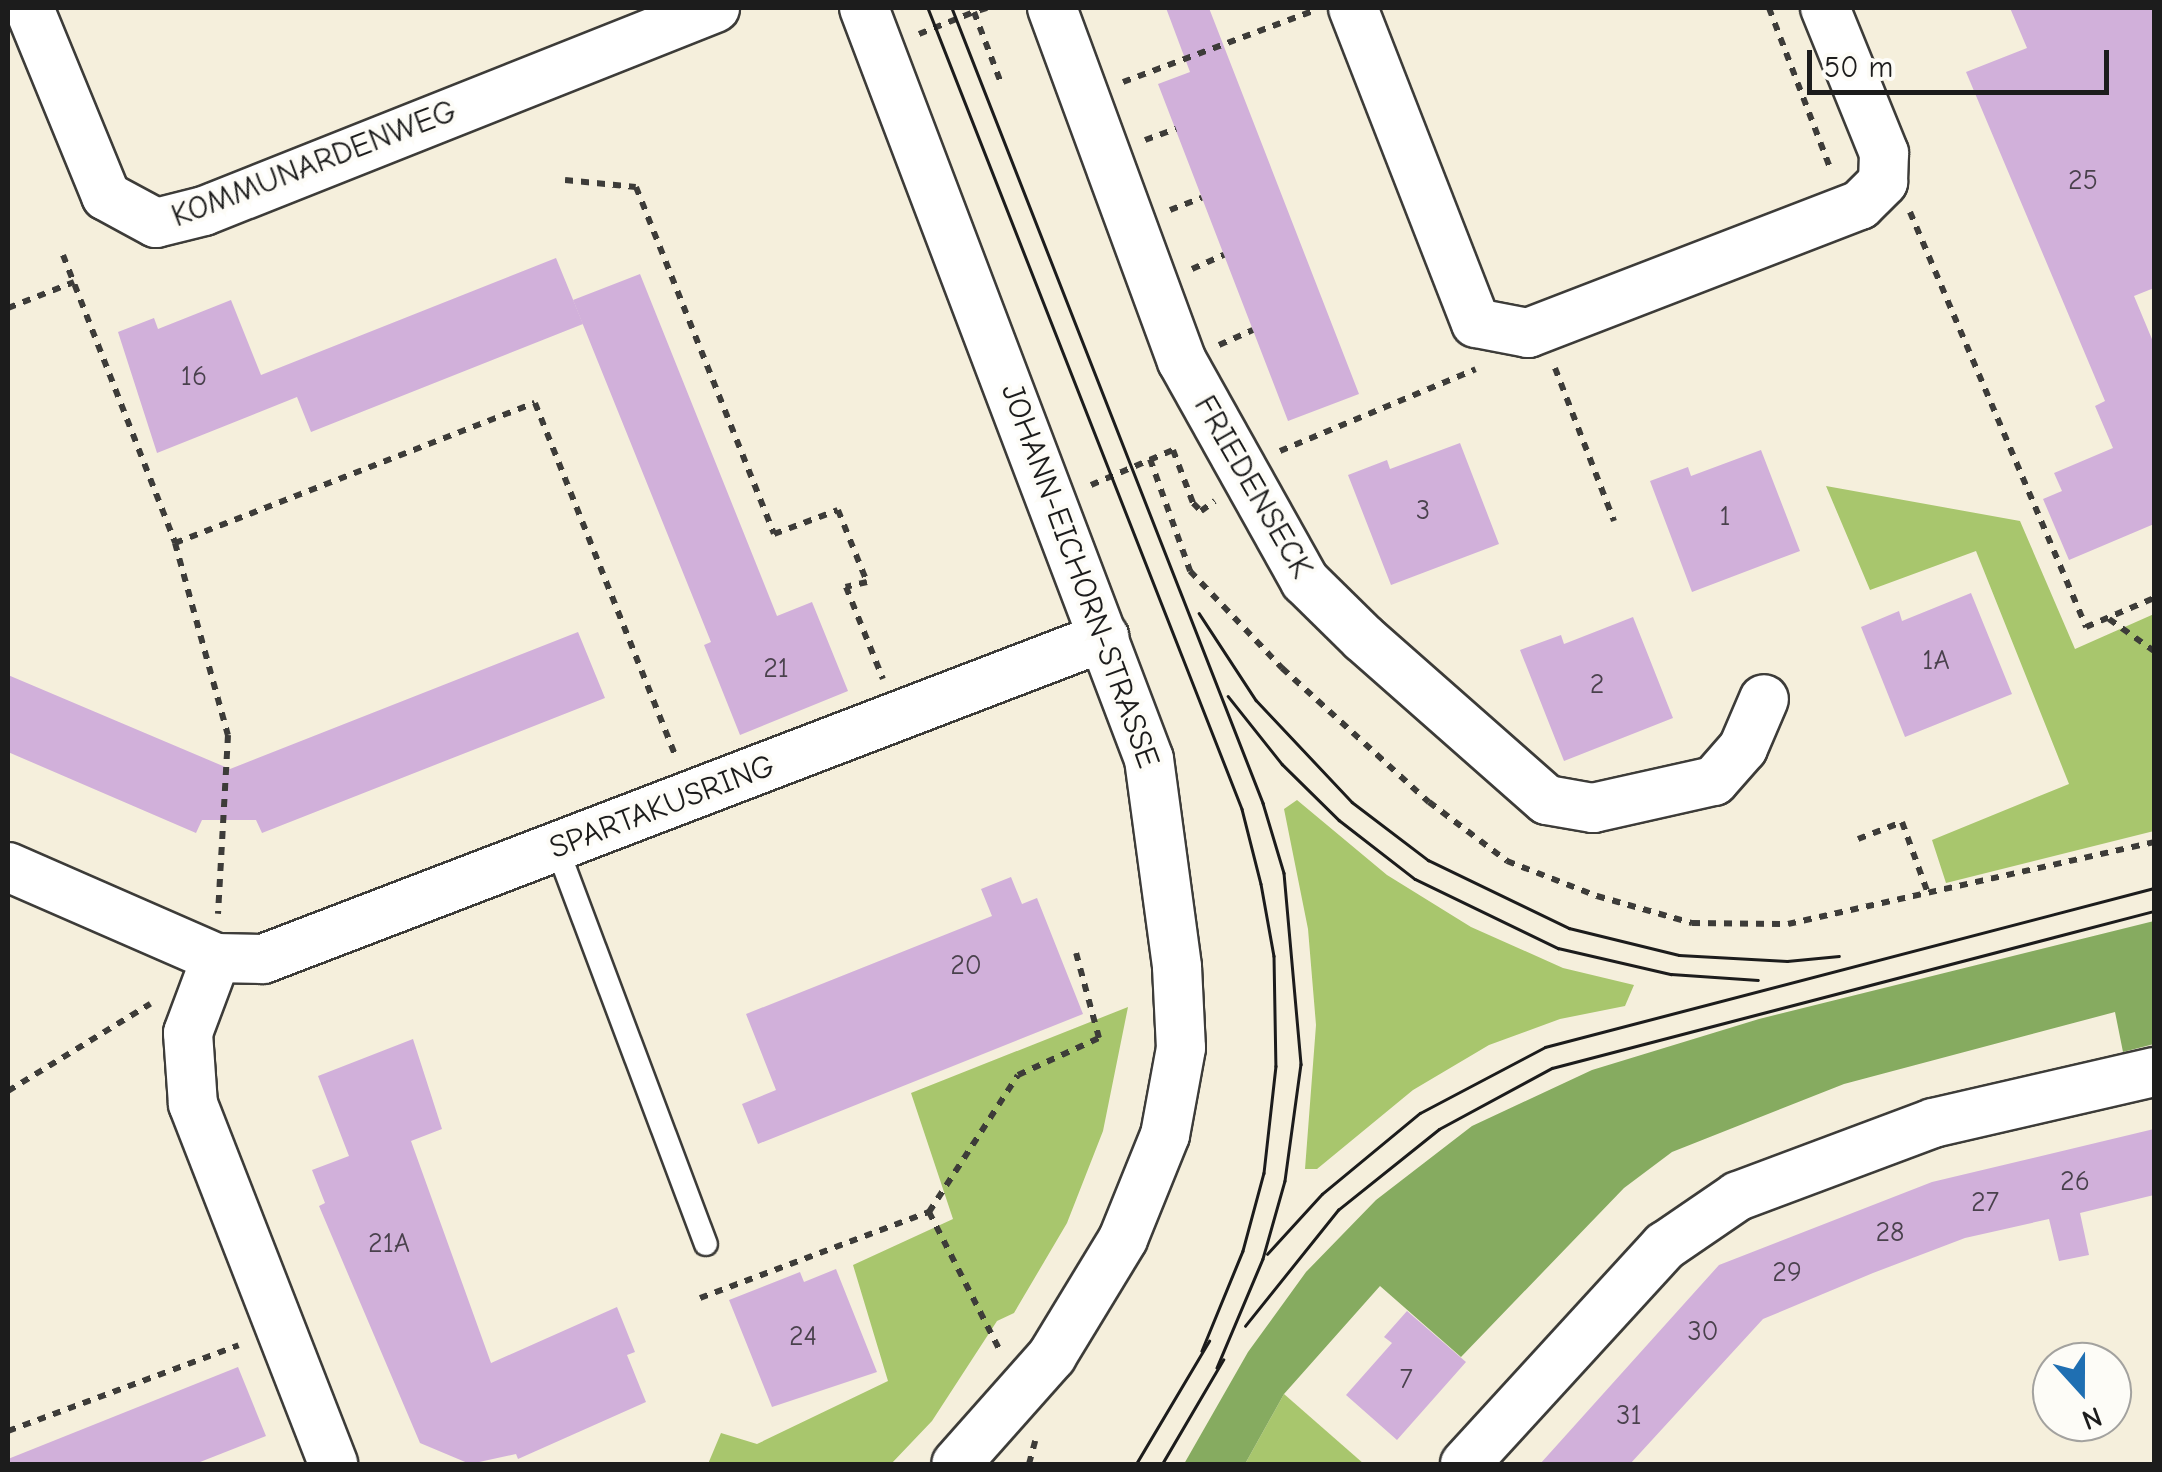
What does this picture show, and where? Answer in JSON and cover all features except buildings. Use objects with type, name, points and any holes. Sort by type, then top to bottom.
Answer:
[{"type":"street","name":"KOMMUNARDENWEG","points":[[30,8],[106,196],[156,224],[204,211],[714,8]]},
{"type":"street","name":"JOHANN-EICHORN-STRASSE","points":[[864,8],[1149,759],[1164,840],[1177,967],[1178,1066],[1165,1135],[1122,1239],[1052,1356],[956,1464]]},
{"type":"street","name":"FRIEDENSECK","points":[[1052,8],[1182,362],[1244,481],[1305,581],[1547,800],[1593,808],[1714,781],[1743,748],[1764,699]]},
{"type":"street","points":[[1354,8],[1476,322],[1528,333],[1860,206],[1884,182],[1884,153],[1825,8]]},
{"type":"street","name":"SPARTAKUSRING","points":[[8,867],[213,966],[263,959],[1104,637]]},
{"type":"street","points":[[213,966],[188,1033],[193,1104],[333,1464]]},
{"type":"street","points":[[1465,1464],[1664,1246],[1738,1196],[1933,1122],[2154,1072]]},
{"type":"lane","points":[[557,848],[706,1244]]},
{"type":"path","points":[[987,8],[974,12],[1001,83]]},
{"type":"path","points":[[1084,96],[1324,8]]},
{"type":"path","points":[[1769,8],[1837,185],[1884,182],[1916,218],[2086,628],[2154,598]]},
{"type":"path","points":[[565,180],[636,187],[774,534],[838,510],[867,582],[846,587],[878,665]]},
{"type":"path","points":[[8,1091],[103,1028],[213,966],[228,735],[175,543],[64,255]]},
{"type":"path","points":[[8,308],[74,282]]},
{"type":"path","points":[[1244,481],[1283,448],[1492,363],[1476,322]]},
{"type":"path","points":[[1551,358],[1614,521]]},
{"type":"path","points":[[175,543],[535,403],[691,796]]},
{"type":"path","points":[[1095,495],[1090,482],[1173,450],[1193,503]]},
{"type":"path","points":[[2109,618],[2154,651]]},
{"type":"path","points":[[1858,839],[1902,822],[1929,896]]},
{"type":"path","points":[[700,1298],[929,1212],[1018,1076],[1099,1038],[1076,953]]},
{"type":"path","points":[[929,1212],[985,1331]]},
{"type":"path","points":[[8,1432],[278,1330]]},
{"type":"green space","points":[[1826,486],[2020,521],[2075,649],[2154,614],[2154,831],[1946,883],[1932,840],[2069,784],[1976,551],[1870,590]]},
{"type":"green space","points":[[1297,800],[1387,875],[1471,927],[1563,968],[1634,985],[1625,1006],[1560,1019],[1489,1045],[1413,1090],[1317,1169],[1305,1169],[1316,1025],[1308,929],[1284,809]]},
{"type":"green space","points":[[2154,921],[2154,1044],[2123,1052],[2115,1012],[1844,1084],[1672,1152],[1624,1188],[1461,1357],[1380,1286],[1284,1394],[1245,1464],[1184,1464],[1248,1352],[1306,1272],[1376,1200],[1472,1126],[1592,1070],[1759,1019]]},
{"type":"green space","points":[[1128,1007],[1103,1131],[1067,1223],[1014,1313],[997,1321],[932,1421],[891,1464],[708,1464],[721,1433],[757,1444],[888,1381],[853,1265],[953,1219],[911,1093]]},
{"type":"green space","points":[[1284,1394],[1364,1464],[1245,1464]]},
{"type":"tram line","points":[[928,8],[1242,809],[1261,884],[1274,956],[1276,1066],[1264,1173],[1243,1251],[1202,1351]]},
{"type":"tram line","points":[[952,8],[1263,803],[1284,873],[1301,1064],[1285,1181],[1263,1259],[1217,1368]]},
{"type":"tram line","points":[[1199,613],[1256,700],[1352,802],[1428,860],[1569,928],[1679,955],[1787,961],[1839,956]]},
{"type":"tram line","points":[[1228,696],[1282,764],[1339,820],[1415,879],[1558,948],[1671,974],[1758,980]]},
{"type":"tram line","points":[[1267,1254],[1322,1194],[1420,1113],[1545,1047],[2154,888]]},
{"type":"tram line","points":[[1245,1326],[1338,1210],[1439,1129],[1552,1068],[2154,911]]},
{"type":"tram line","points":[[1136,1464],[1209,1341]]},
{"type":"tram line","points":[[1162,1464],[1223,1360]]}]
